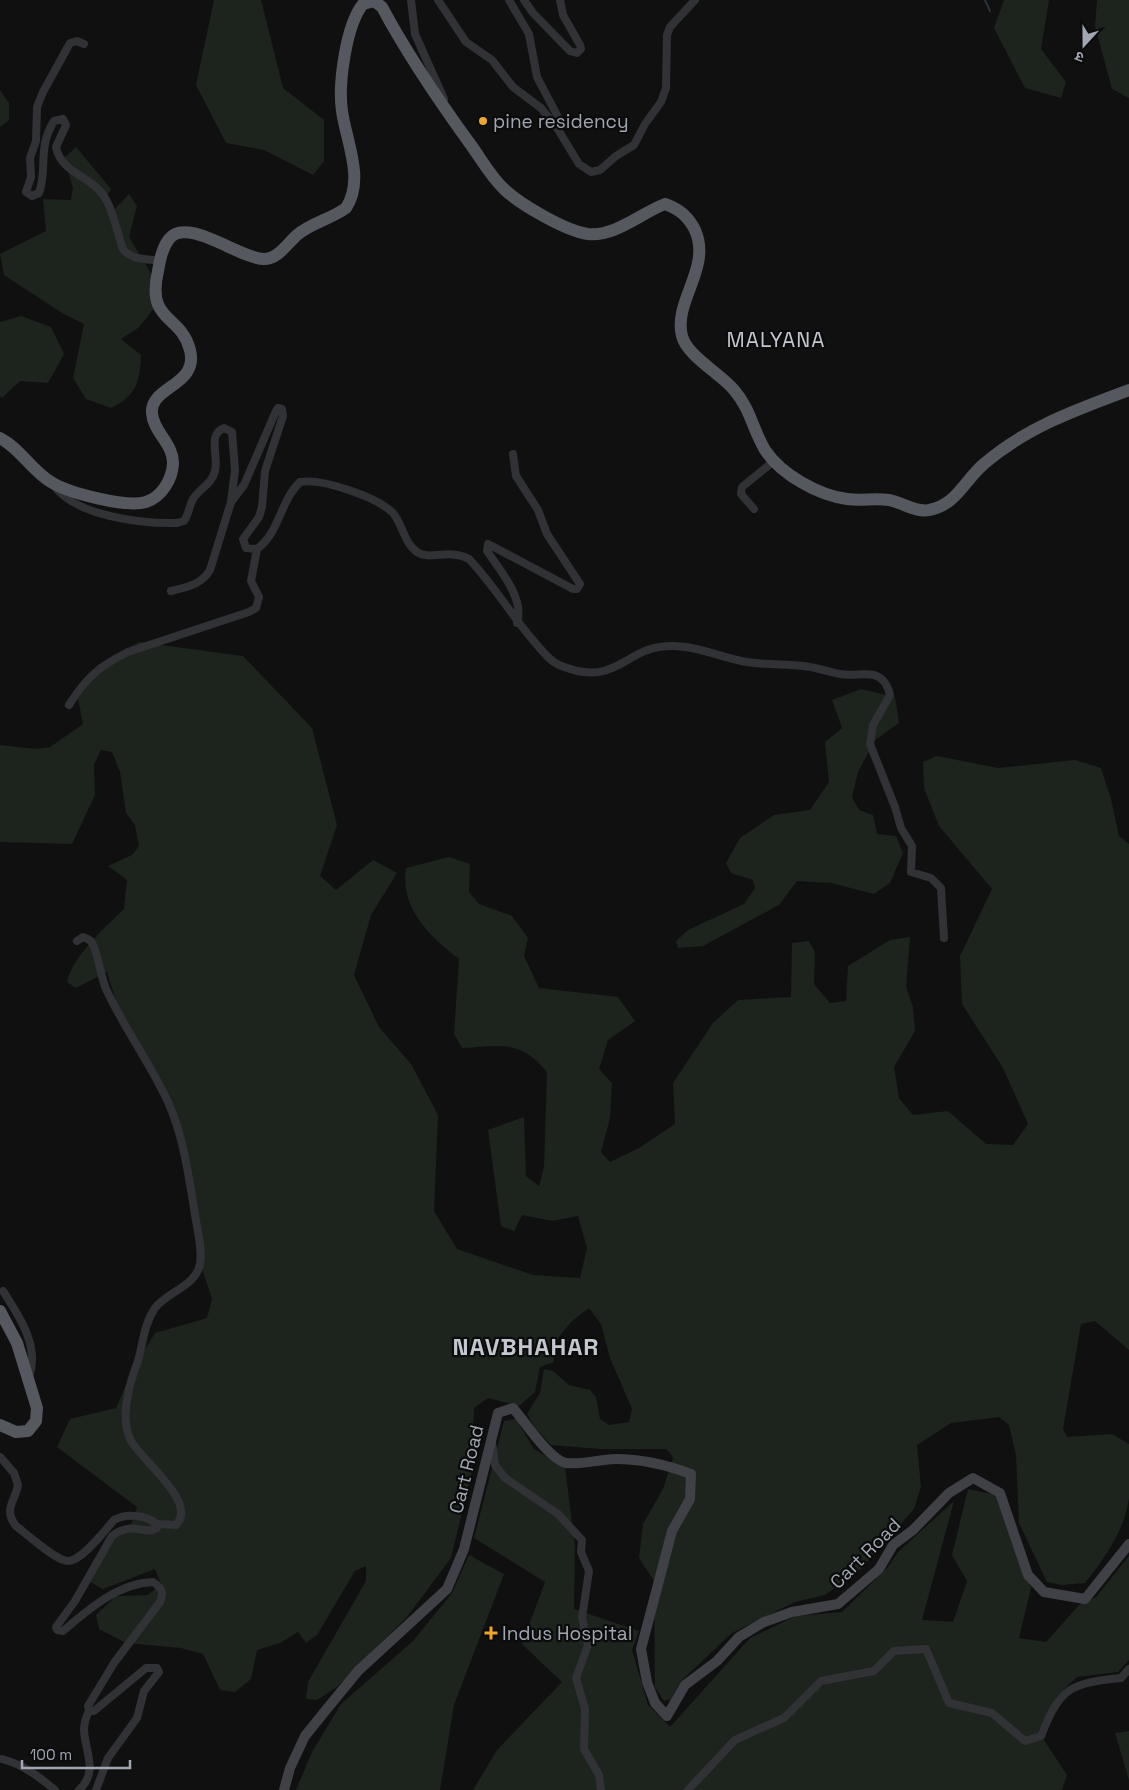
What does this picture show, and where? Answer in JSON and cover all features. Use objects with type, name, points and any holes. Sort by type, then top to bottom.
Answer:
[{"type":"highway","points":[[0,438],[12,445],[51,483],[77,492],[131,503],[147,502],[162,491],[171,477],[173,462],[168,445],[154,422],[152,412],[154,403],[159,396],[187,373],[191,362],[190,348],[162,312],[154,298],[163,248],[170,237],[178,233],[189,232],[203,236],[241,253],[258,258],[270,258],[311,225],[346,208],[353,189],[353,162],[342,110],[341,80],[352,22],[363,4],[374,1],[382,7],[413,62],[487,171],[523,205],[574,230],[589,234],[606,231],[626,224],[648,211],[665,204],[679,210],[691,222],[700,249],[698,265],[680,325],[682,338],[691,350],[730,385],[743,400],[765,449],[774,462],[825,494],[848,500],[890,500],[926,511],[942,507],[953,499],[983,464],[1017,440],[1082,407],[1129,390]]},
{"type":"highway","points":[[0,1311],[17,1343],[37,1408],[36,1421],[28,1431],[16,1432],[0,1425]]},
{"type":"main road","name":"Cart Road","points":[[284,1790],[290,1768],[305,1736],[326,1710],[358,1671],[447,1589],[464,1548],[498,1413],[513,1408],[533,1432],[542,1447],[566,1463],[617,1459],[664,1464],[692,1474],[690,1499],[672,1531],[641,1649],[647,1682],[655,1703],[667,1716],[685,1685],[717,1661],[739,1637],[764,1622],[792,1612],[838,1604],[879,1569],[893,1546],[913,1530],[949,1493],[973,1478],[1000,1493],[1028,1575],[1044,1592],[1085,1598],[1129,1544]]},
{"type":"street","points":[[411,0],[415,34],[448,112]]},
{"type":"street","points":[[438,0],[466,42],[492,60],[513,87],[541,108],[580,164],[591,172],[600,170],[616,156],[634,145],[664,95],[667,34],[670,27],[695,0]]},
{"type":"street","points":[[509,0],[529,34],[537,77],[558,117],[555,126]]},
{"type":"street","points":[[524,0],[533,13],[570,51],[577,53],[581,49],[563,15],[560,0]]},
{"type":"street","points":[[84,44],[77,41],[70,43],[43,92],[37,107],[36,141],[30,158],[31,177],[26,192],[32,196],[39,193],[43,176],[42,157],[48,134],[54,120],[62,119],[66,125],[56,147],[64,163],[96,187],[105,198],[119,240],[127,254],[133,258],[160,261]]},
{"type":"street","points":[[231,502],[244,485],[276,411],[278,408],[282,409],[283,416],[264,471],[262,507],[259,517],[243,539],[246,548],[257,549]]},
{"type":"street","points":[[51,483],[69,501],[116,517],[168,523],[184,521],[195,497],[212,479],[216,464],[215,435],[219,430],[229,429],[234,436],[235,470],[231,502],[212,563],[204,579],[193,585],[171,591]]},
{"type":"street","points":[[513,454],[516,476],[538,510],[555,547],[580,584],[577,589],[573,589],[488,544],[487,551],[507,581],[518,604],[520,611],[517,623]]},
{"type":"street","points":[[754,509],[742,494],[742,487],[774,462]]},
{"type":"street","points":[[68,705],[84,682],[96,670],[112,660],[128,652],[249,612],[256,608],[259,597],[251,581],[257,549],[271,534],[292,490],[300,482],[322,482],[350,490],[392,512],[410,545],[418,553],[427,555],[450,552],[460,554],[469,559],[517,623],[556,664],[590,673],[613,670],[641,651],[672,646],[689,647],[748,662],[803,666],[839,674],[873,675],[880,678],[885,682],[890,695],[873,725],[870,744],[895,807],[901,828],[912,846],[911,872],[931,878],[941,888],[944,938]]},
{"type":"street","points":[[0,1457],[14,1472],[18,1485],[10,1506],[11,1519],[16,1526],[63,1560],[74,1560],[81,1555],[120,1516],[132,1516],[153,1521],[157,1524],[176,1524],[180,1520],[182,1513],[174,1493],[129,1438],[126,1423],[126,1404],[150,1316],[165,1298],[195,1276],[200,1266],[199,1240],[185,1153],[168,1103],[106,989],[98,966],[94,944],[89,939],[83,938],[77,941]]},
{"type":"street","points":[[3,1291],[27,1336],[33,1361],[29,1377]]},
{"type":"street","points":[[492,1442],[495,1466],[505,1478],[558,1514],[582,1540],[581,1552],[589,1571],[582,1618],[588,1645],[576,1678],[586,1709],[584,1749],[599,1774],[601,1790]]},
{"type":"street","points":[[79,1790],[86,1782],[91,1764],[84,1728],[89,1711],[88,1706],[114,1662],[160,1602],[163,1595],[160,1587],[153,1582],[133,1586],[95,1605],[63,1631],[57,1630],[57,1623],[75,1601],[112,1536],[121,1529],[132,1527],[151,1531],[157,1528],[157,1524]]},
{"type":"street","points":[[688,1790],[735,1740],[784,1718],[821,1681],[874,1671],[894,1651],[926,1649],[949,1703],[992,1713],[1025,1741],[1041,1736],[1048,1717],[1068,1690],[1084,1682],[1121,1678],[1129,1669]]},
{"type":"street","points":[[89,1711],[94,1711],[146,1668],[157,1668],[159,1672],[157,1676],[144,1691],[138,1718],[108,1758],[96,1790]]},
{"type":"street","points":[[2,1759],[20,1764],[31,1770],[55,1790]]},
{"type":"shaded area","points":[[214,0],[261,0],[283,88],[324,120],[324,161],[313,175],[264,150],[226,143],[196,85]]},
{"type":"shaded area","points":[[1004,0],[1049,0],[1041,49],[1066,82],[1061,98],[1025,88],[994,28]]},
{"type":"shaded area","points":[[1097,0],[1129,0],[1129,98],[1112,89],[1095,26]]},
{"type":"shaded area","points":[[0,90],[9,103],[9,120],[0,127]]},
{"type":"shaded area","points":[[76,147],[111,189],[103,203],[110,214],[129,194],[137,206],[129,237],[152,275],[157,305],[138,328],[121,339],[141,355],[138,380],[131,393],[111,408],[86,399],[73,378],[84,324],[62,313],[4,275],[0,254],[46,231],[43,199],[71,200],[73,188],[64,158]]},
{"type":"shaded area","points":[[21,316],[51,327],[64,354],[48,383],[20,381],[2,398],[0,396],[0,322]]},
{"type":"shaded area","points":[[139,642],[243,656],[312,728],[337,825],[320,876],[336,890],[373,860],[397,873],[371,915],[354,975],[379,1027],[411,1064],[438,1115],[434,1211],[457,1249],[533,1275],[580,1278],[587,1248],[578,1216],[552,1221],[522,1215],[514,1231],[501,1226],[488,1130],[524,1117],[526,1176],[539,1186],[544,1167],[547,1072],[537,1061],[518,1049],[498,1046],[462,1048],[454,1034],[459,959],[427,931],[412,908],[405,882],[406,868],[449,857],[470,864],[469,892],[479,904],[512,916],[528,938],[524,956],[539,988],[618,997],[635,1021],[608,1040],[599,1069],[612,1083],[610,1118],[601,1152],[610,1162],[639,1148],[675,1124],[673,1083],[713,1023],[738,1000],[791,997],[792,943],[809,941],[815,952],[814,984],[830,1003],[846,1001],[848,966],[890,940],[910,937],[906,987],[913,1007],[915,1031],[894,1067],[899,1098],[913,1115],[948,1111],[986,1144],[1013,1145],[1028,1124],[1003,1068],[962,1004],[960,956],[992,889],[939,826],[924,788],[923,762],[937,756],[998,768],[1075,760],[1101,768],[1111,799],[1119,836],[1129,844],[1129,1350],[1095,1321],[1081,1324],[1063,1429],[1067,1437],[1112,1434],[1129,1444],[1129,1498],[1127,1510],[1113,1544],[1085,1583],[1061,1585],[1047,1582],[1019,1523],[1016,1455],[1009,1425],[999,1417],[951,1423],[917,1445],[921,1487],[914,1509],[861,1569],[825,1595],[795,1602],[732,1633],[681,1681],[671,1699],[664,1701],[655,1687],[654,1581],[639,1558],[643,1524],[663,1489],[673,1457],[666,1449],[600,1449],[551,1445],[535,1428],[527,1414],[540,1393],[544,1369],[553,1371],[569,1385],[590,1390],[596,1397],[600,1419],[609,1425],[629,1422],[632,1409],[610,1358],[601,1324],[589,1308],[571,1322],[552,1346],[554,1362],[540,1367],[535,1392],[519,1406],[488,1398],[474,1408],[472,1471],[451,1558],[407,1617],[337,1687],[317,1700],[306,1699],[308,1682],[366,1581],[366,1566],[355,1571],[317,1635],[306,1643],[298,1632],[280,1643],[257,1650],[251,1679],[235,1692],[220,1690],[203,1654],[181,1648],[126,1643],[99,1629],[96,1615],[116,1596],[148,1595],[161,1584],[155,1569],[103,1589],[90,1582],[111,1542],[131,1525],[137,1507],[57,1447],[70,1419],[116,1408],[134,1367],[155,1333],[207,1318],[212,1299],[199,1260],[176,1114],[116,1001],[107,972],[76,988],[67,982],[75,962],[82,952],[124,909],[127,880],[108,866],[132,855],[139,846],[135,825],[126,813],[120,772],[112,752],[101,750],[94,765],[95,795],[72,844],[0,842],[0,745],[35,749],[50,747],[83,724],[76,689],[97,666]]},
{"type":"shaded area","points":[[861,689],[895,697],[899,723],[875,740],[858,772],[852,797],[859,810],[873,815],[877,834],[896,836],[903,853],[890,883],[874,894],[831,883],[797,881],[779,905],[703,946],[678,948],[676,941],[688,930],[744,904],[755,888],[753,880],[731,873],[726,863],[740,838],[774,815],[810,810],[829,782],[825,742],[842,728],[832,700]]},
{"type":"shaded area","points":[[516,1419],[534,1449],[565,1467],[575,1547],[574,1609],[639,1631],[632,1650],[648,1705],[670,1727],[750,1638],[796,1616],[842,1612],[888,1567],[898,1552],[954,1501],[922,1620],[953,1622],[967,1581],[952,1555],[968,1489],[996,1495],[1031,1588],[1019,1638],[1046,1642],[1080,1604],[1096,1597],[1129,1556],[1129,1660],[1118,1672],[1077,1677],[1057,1696],[1038,1731],[1067,1775],[1062,1790],[473,1790],[497,1750],[562,1682],[522,1644],[545,1582],[474,1538],[504,1421]]},
{"type":"shaded area","points":[[469,1555],[504,1574],[454,1705],[440,1790],[296,1790],[312,1752],[341,1704],[413,1641],[452,1593]]},
{"type":"shaded area","points":[[1129,1731],[1129,1780],[1115,1733]]},
{"type":"waterway","points":[[985,0],[990,11]]},
{"type":"place","name":"pine residency","points":[[483,121]]},
{"type":"place","name":"Indus Hospital","points":[[491,1633]]},
{"type":"district","name":"MALYANA","points":[[776,340]]},
{"type":"district","name":"NAVBHAHAR","points":[[526,1347]]}]
